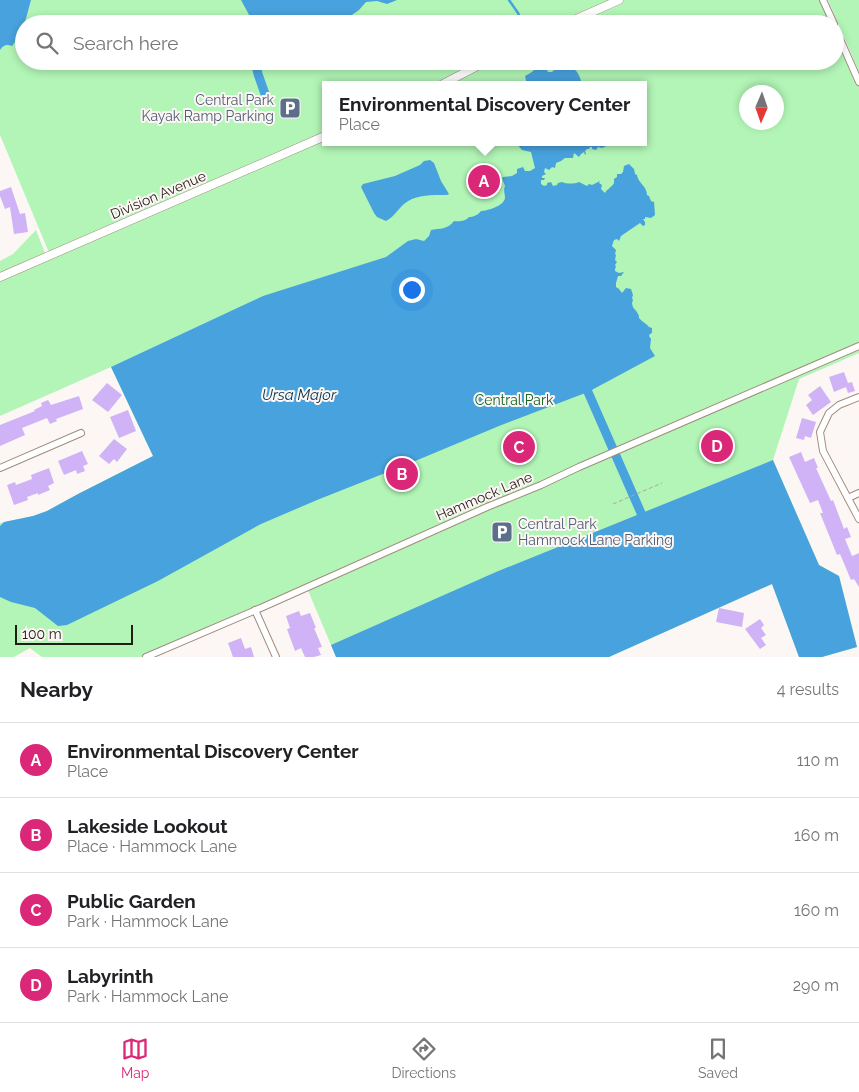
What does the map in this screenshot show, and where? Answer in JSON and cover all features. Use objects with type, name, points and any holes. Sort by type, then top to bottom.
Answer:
[{"type":"street","points":[[585,15],[619,0]]},
{"type":"street","points":[[823,0],[830,15]]},
{"type":"street","points":[[844,48],[859,82]]},
{"type":"street","points":[[449,81],[470,70]]},
{"type":"street","name":"Division Avenue","points":[[0,277],[322,137]]},
{"type":"street","name":"Hammock Lane","points":[[146,657],[162,654],[255,610],[487,507],[542,485],[579,467],[859,346]]},
{"type":"street","points":[[859,397],[829,413],[820,432],[823,451],[859,519]]},
{"type":"street","points":[[0,468],[81,433]]},
{"type":"street","points":[[848,498],[859,493]]},
{"type":"street","points":[[255,610],[276,657]]},
{"type":"path","points":[[613,504],[662,483]]},
{"type":"green space","name":"Central Park","points":[[0,0],[823,0],[830,15],[15,15],[15,70],[844,70],[844,48],[859,82],[859,353],[799,379],[773,460],[819,565],[839,576],[857,647],[822,657],[799,657],[772,584],[609,657],[336,657],[307,588],[146,657],[42,657],[30,648],[14,657],[0,657],[0,523],[47,511],[153,456],[111,367],[0,416],[0,276],[50,255],[0,135]]},
{"type":"green space","points":[[828,0],[859,0],[859,72],[844,37],[844,15],[834,15]]},
{"type":"green space","points":[[36,230],[45,253],[0,272],[0,261],[13,254]]},
{"type":"water","points":[[0,0],[31,0],[27,15],[15,15],[15,42],[12,46],[5,45],[0,50]]},
{"type":"water","points":[[241,0],[397,0],[387,4],[377,1],[366,2],[352,15],[249,15]]},
{"type":"water","points":[[534,70],[552,72],[555,70],[575,70],[581,81],[526,81],[525,76]]},
{"type":"water","name":"Ursa Major","points":[[518,146],[607,146],[598,147],[596,150],[590,147],[585,151],[585,155],[584,152],[579,157],[574,153],[573,158],[565,158],[556,163],[555,168],[552,167],[549,170],[545,168],[544,172],[546,174],[542,178],[545,178],[541,180],[541,184],[544,186],[551,182],[553,186],[562,182],[579,182],[587,186],[600,181],[601,189],[605,193],[614,183],[617,174],[623,172],[624,166],[629,164],[634,169],[635,174],[646,189],[647,195],[654,202],[655,215],[651,218],[645,217],[643,219],[645,225],[643,226],[640,223],[621,236],[619,241],[617,239],[614,240],[612,246],[616,250],[615,260],[617,262],[615,271],[619,273],[624,272],[621,276],[618,276],[616,287],[622,293],[626,288],[631,289],[633,295],[632,303],[639,318],[652,328],[652,333],[649,336],[651,339],[650,348],[655,356],[588,392],[499,426],[261,524],[158,581],[67,625],[58,626],[35,608],[0,597],[0,526],[4,522],[47,511],[153,456],[111,367],[263,296],[386,257],[408,241],[416,239],[424,241],[429,236],[431,230],[446,227],[454,221],[464,220],[477,215],[481,211],[499,206],[505,198],[505,186],[502,178],[512,176],[517,173],[517,169],[523,167],[525,171],[535,168],[531,152],[522,150]]},
{"type":"water","points":[[430,160],[434,163],[441,181],[449,194],[414,198],[404,204],[386,221],[377,217],[361,187],[363,184],[395,176],[420,165],[424,161]]},
{"type":"water","points":[[773,460],[819,565],[839,576],[857,647],[822,657],[799,657],[772,584],[609,657],[336,657],[331,645],[496,572]]},
{"type":"building","points":[[495,167],[502,183],[475,194],[468,179]]},
{"type":"building","points":[[11,187],[20,214],[25,213],[28,232],[14,234],[10,207],[5,209],[0,196],[0,191]]},
{"type":"building","points":[[844,372],[848,383],[852,382],[855,391],[848,393],[846,387],[834,392],[829,377]]},
{"type":"building","points":[[107,383],[122,395],[108,412],[92,400]]},
{"type":"building","points":[[820,386],[831,402],[813,415],[806,405],[812,400],[808,395]]},
{"type":"building","points":[[79,396],[83,409],[56,419],[57,421],[50,424],[47,418],[22,428],[25,435],[0,446],[0,425],[35,411],[42,406],[41,403],[48,400],[51,405]]},
{"type":"building","points":[[128,410],[136,431],[119,438],[110,417]]},
{"type":"building","points":[[802,418],[816,422],[811,438],[805,436],[804,440],[796,438]]},
{"type":"building","points":[[114,439],[127,449],[117,462],[114,459],[109,464],[99,456]]},
{"type":"building","points":[[82,451],[88,464],[83,466],[85,471],[77,474],[76,470],[64,475],[58,461]]},
{"type":"building","points":[[801,452],[805,462],[814,458],[818,468],[816,468],[831,501],[833,500],[844,529],[847,527],[851,537],[845,539],[852,556],[859,553],[859,587],[854,579],[851,580],[840,554],[837,555],[820,513],[823,513],[818,500],[810,503],[789,457]]},
{"type":"building","points":[[49,468],[54,483],[48,486],[50,490],[27,497],[28,500],[14,505],[7,485],[15,482],[16,485],[32,479],[31,475]]},
{"type":"building","points":[[719,608],[744,613],[742,627],[716,622]]},
{"type":"building","points":[[299,611],[301,616],[310,613],[322,647],[318,648],[321,655],[305,657],[301,648],[295,651],[287,629],[290,628],[286,616]]},
{"type":"building","points":[[760,619],[764,625],[761,628],[766,635],[761,638],[766,645],[760,649],[745,629]]},
{"type":"building","points":[[241,638],[245,649],[251,647],[254,657],[233,657],[228,643]]},
{"type":"waterway","points":[[509,0],[519,15]]},
{"type":"waterway","points":[[257,70],[265,94]]},
{"type":"waterway","points":[[588,392],[641,513]]},
{"type":"place","name":"Central Park Kayak Ramp Parking","points":[[290,108]]},
{"type":"place","name":"Environmental Discovery Center","points":[[484,181]]},
{"type":"place","name":"Labyrinth","points":[[717,446]]},
{"type":"place","name":"Public Garden","points":[[519,447]]},
{"type":"place","name":"Lakeside Lookout","points":[[402,474]]},
{"type":"place","name":"Central Park Hammock Lane Parking","points":[[502,532]]}]
